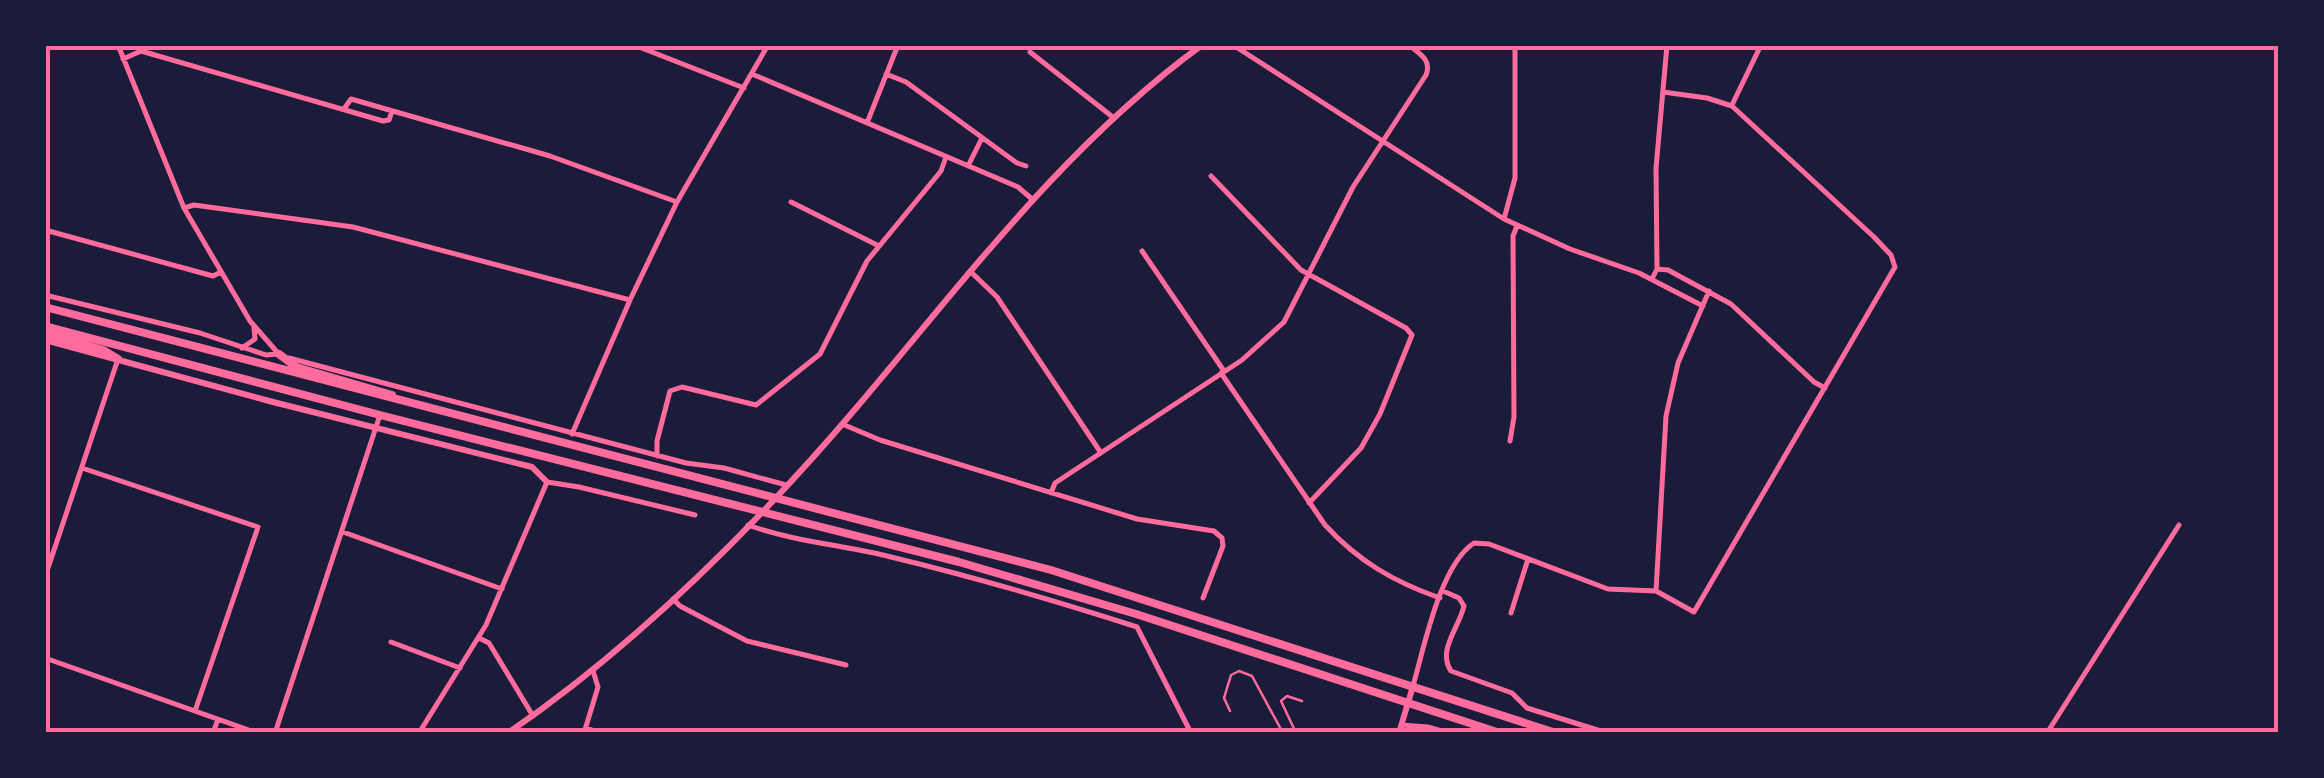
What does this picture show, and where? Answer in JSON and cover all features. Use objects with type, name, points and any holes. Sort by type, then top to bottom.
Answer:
[{"type":"main road","points":[[45,307],[771,501],[1051,570],[1556,733]]},
{"type":"main road","points":[[45,333],[103,350],[118,359]]},
{"type":"main road","points":[[45,333],[996,572],[1500,733]]},
{"type":"main road","points":[[280,354],[296,367],[381,391],[419,407]]},
{"type":"street","points":[[118,45],[184,208],[250,321],[280,354]]},
{"type":"street","points":[[634,45],[744,88]]},
{"type":"street","points":[[572,434],[677,202],[768,45]]},
{"type":"street","points":[[867,123],[898,45]]},
{"type":"street","points":[[508,733],[592,672],[748,525],[842,424],[1032,200],[1114,118],[1202,45]]},
{"type":"street","points":[[1233,45],[1516,226],[1652,279],[1703,306]]},
{"type":"street","points":[[1051,493],[1054,484],[1223,372],[1284,322],[1348,196],[1428,69],[1426,59],[1409,45]]},
{"type":"street","points":[[1504,219],[1515,178],[1515,45]]},
{"type":"street","points":[[1652,279],[1657,269],[1656,168],[1667,45]]},
{"type":"street","points":[[1732,106],[1761,45]]},
{"type":"street","points":[[123,59],[142,48],[386,121],[392,110]]},
{"type":"street","points":[[1030,52],[1114,118]]},
{"type":"street","points":[[752,74],[1018,187],[1032,200]]},
{"type":"street","points":[[886,74],[906,82],[1026,166]]},
{"type":"street","points":[[1448,733],[1428,727],[1400,729],[1441,594],[1468,546],[1489,544],[1608,589],[1656,592],[1694,612],[1893,274],[1895,262],[1874,237],[1732,106],[1663,92]]},
{"type":"street","points":[[344,110],[351,99],[392,110],[550,156],[677,202]]},
{"type":"street","points":[[968,166],[982,138]]},
{"type":"street","points":[[657,456],[666,394],[682,387],[749,406],[762,402],[820,354],[867,261],[941,171],[946,156]]},
{"type":"street","points":[[1210,176],[1289,260],[1412,335],[1380,414],[1361,448],[1309,503]]},
{"type":"street","points":[[790,202],[879,246]]},
{"type":"street","points":[[184,208],[194,204],[354,227],[630,300]]},
{"type":"street","points":[[1510,441],[1514,416],[1516,226]]},
{"type":"street","points":[[45,230],[213,276],[222,272]]},
{"type":"street","points":[[1142,250],[1334,535],[1361,560],[1404,585],[1459,598],[1464,606],[1446,652],[1450,671],[1512,693],[1527,708],[1607,733]]},
{"type":"street","points":[[1657,269],[1668,270],[1710,290],[1742,313],[1825,388]]},
{"type":"street","points":[[971,272],[998,298],[1101,453]]},
{"type":"street","points":[[1656,592],[1666,416],[1678,364],[1710,290]]},
{"type":"street","points":[[45,294],[686,464],[724,468],[786,485]]},
{"type":"street","points":[[242,348],[255,339],[250,321]]},
{"type":"street","points":[[45,577],[118,359],[532,466],[546,482],[579,486],[695,515]]},
{"type":"street","points":[[275,733],[380,415]]},
{"type":"street","points":[[842,424],[860,434],[1137,520],[1219,534],[1223,546],[1203,598]]},
{"type":"street","points":[[82,468],[258,527],[195,711]]},
{"type":"street","points":[[420,733],[478,638],[546,482]]},
{"type":"street","points":[[748,525],[791,539],[1003,586],[1137,627],[1190,733]]},
{"type":"street","points":[[2047,733],[2178,525]]},
{"type":"street","points":[[343,532],[502,589]]},
{"type":"street","points":[[853,536],[868,553]]},
{"type":"street","points":[[1511,613],[1528,558]]},
{"type":"street","points":[[673,599],[747,641],[846,665]]},
{"type":"street","points":[[478,638],[489,643],[533,716]]},
{"type":"street","points":[[391,642],[460,668]]},
{"type":"street","points":[[45,658],[257,733]]},
{"type":"street","points":[[592,672],[598,687],[585,730],[601,733]]},
{"type":"street","points":[[213,733],[218,719]]},
{"type":"lane","points":[[1230,711],[1224,698],[1232,674],[1239,671],[1252,676],[1283,733]]},
{"type":"lane","points":[[1296,733],[1281,701],[1288,696],[1302,701]]}]
